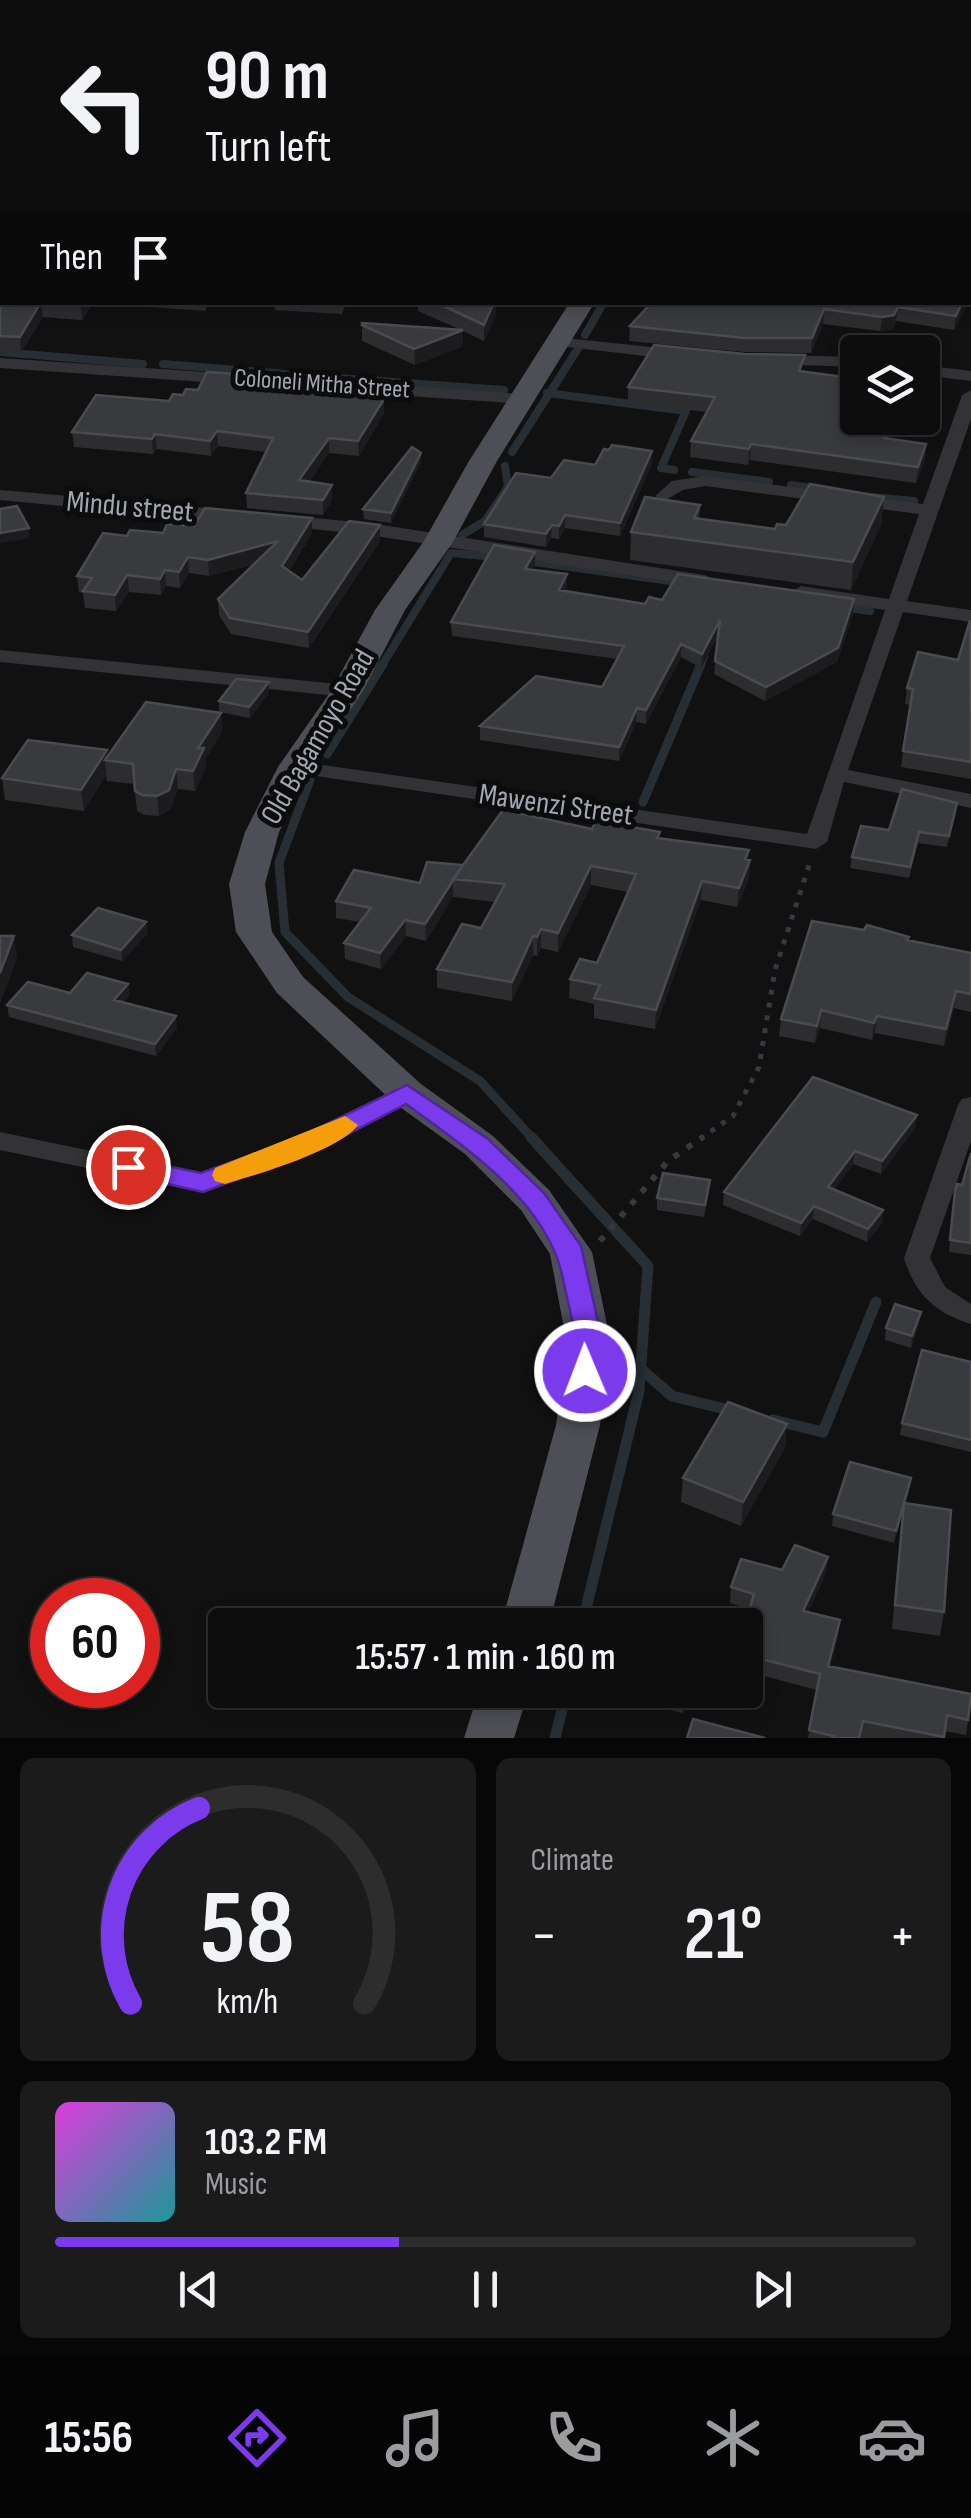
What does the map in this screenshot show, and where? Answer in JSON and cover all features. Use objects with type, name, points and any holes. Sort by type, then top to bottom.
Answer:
[{"type":"main road","name":"Old Bagamoyo Road","points":[[530,1608],[578,1425],[589,1344],[571,1252],[535,1200],[479,1145],[407,1093],[290,985],[254,932],[247,884],[262,832],[296,767],[581,305]]},
{"type":"main road","points":[[489,1738],[498,1708]]},
{"type":"street","points":[[556,342],[706,358]]},
{"type":"street","points":[[756,361],[840,362]]},
{"type":"street","name":"Coloneli Mitha Street","points":[[0,363],[523,398]]},
{"type":"street","points":[[940,372],[971,376]]},
{"type":"street","points":[[816,842],[836,774],[971,395]]},
{"type":"street","points":[[664,496],[678,485],[706,481],[930,510]]},
{"type":"street","name":"Mindu street","points":[[0,495],[368,530],[727,584]]},
{"type":"street","points":[[784,590],[971,616]]},
{"type":"street","points":[[0,656],[346,690]]},
{"type":"street","name":"Mawenzi Street","points":[[296,767],[816,842]]},
{"type":"street","points":[[836,774],[971,801]]},
{"type":"street","points":[[0,1141],[203,1183],[310,1143],[407,1093]]},
{"type":"street","points":[[971,1105],[917,1258],[922,1276],[934,1294],[955,1310],[971,1314]]},
{"type":"path","points":[[598,1257],[600,1240],[668,1161],[733,1116],[759,1067],[775,970],[816,842]]},
{"type":"building","points":[[0,305],[39,305],[20,337],[0,336]]},
{"type":"building","points":[[441,305],[493,305],[484,325]]},
{"type":"building","points":[[649,305],[961,305],[956,316],[898,307],[894,315],[882,317],[824,309],[812,338],[745,338],[630,326]]},
{"type":"building","points":[[362,323],[463,330],[414,349]]},
{"type":"building","points":[[654,345],[805,355],[799,371],[840,377],[840,435],[885,435],[884,438],[926,444],[918,467],[751,444],[749,449],[691,441],[715,397],[628,387]]},
{"type":"building","points":[[207,372],[253,375],[250,381],[383,390],[380,398],[384,399],[358,441],[329,438],[299,480],[332,485],[323,500],[246,493],[273,438],[217,431],[210,441],[155,434],[152,439],[72,432],[96,395],[169,401],[173,394],[183,395],[186,389],[198,390]]},
{"type":"building","points":[[612,445],[652,451],[620,523],[565,515],[559,526],[552,525],[546,534],[484,524],[516,473],[551,478],[564,460],[595,465],[604,449],[609,450]]},
{"type":"building","points":[[412,447],[421,453],[391,513],[363,509]]},
{"type":"building","points":[[810,484],[884,497],[853,562],[631,532],[645,497],[700,505],[694,518],[775,529],[777,524],[786,525]]},
{"type":"building","points":[[17,506],[29,528],[0,533],[0,509]]},
{"type":"building","points":[[205,508],[312,518],[282,566],[302,580],[349,521],[380,525],[308,632],[230,618],[218,599],[278,541],[208,560],[188,557],[179,572],[165,570],[160,579],[127,575],[115,595],[83,591],[92,578],[77,576],[103,533],[127,536],[130,530],[163,533],[167,524],[194,526]]},
{"type":"building","points":[[494,545],[535,552],[525,569],[567,574],[559,590],[645,604],[649,597],[662,600],[678,574],[854,599],[838,648],[766,687],[715,661],[720,620],[702,654],[681,644],[646,710],[637,708],[619,747],[480,726],[536,676],[602,687],[624,646],[451,622]]},
{"type":"building","points":[[970,620],[971,762],[903,751],[913,689],[907,688],[918,652],[958,660]]},
{"type":"building","points":[[236,679],[269,682],[249,707],[219,701]]},
{"type":"building","points":[[146,702],[221,713],[198,748],[204,748],[193,771],[176,769],[169,790],[157,796],[135,791],[133,764],[105,760]]},
{"type":"building","points":[[28,740],[107,750],[81,790],[2,778]]},
{"type":"building","points":[[902,789],[957,803],[949,836],[919,832],[910,867],[852,857],[861,826],[889,830]]},
{"type":"building","points":[[503,810],[592,829],[596,821],[660,832],[657,838],[749,850],[745,859],[750,860],[739,888],[702,881],[656,1010],[594,998],[600,985],[570,979],[580,959],[597,963],[636,874],[591,866],[558,933],[541,929],[537,937],[533,936],[512,982],[437,969],[462,924],[481,928],[505,884],[453,879]]},
{"type":"building","points":[[427,862],[463,865],[425,924],[405,920],[380,953],[344,943],[371,908],[336,901],[354,870],[420,883]]},
{"type":"building","points":[[98,908],[146,922],[121,950],[72,935]]},
{"type":"building","points":[[812,921],[864,930],[867,925],[909,937],[907,940],[971,953],[971,994],[956,991],[946,1029],[877,1016],[874,1023],[821,1010],[817,1026],[781,1019]]},
{"type":"building","points":[[0,936],[14,936],[0,973]]},
{"type":"building","points":[[87,973],[128,984],[114,1000],[176,1016],[155,1044],[7,1005],[28,982],[70,993]]},
{"type":"building","points":[[813,1077],[917,1115],[882,1161],[855,1151],[828,1187],[883,1210],[868,1229],[814,1206],[801,1223],[724,1192]]},
{"type":"building","points":[[971,1153],[971,1243],[950,1240],[955,1191],[957,1184],[962,1185]]},
{"type":"building","points":[[663,1173],[710,1180],[705,1205],[657,1198]]},
{"type":"building","points":[[895,1304],[921,1312],[912,1336],[886,1328]]},
{"type":"building","points":[[922,1350],[971,1362],[971,1440],[902,1423]]},
{"type":"building","points":[[728,1402],[787,1424],[743,1502],[683,1478]]},
{"type":"building","points":[[850,1462],[911,1478],[896,1531],[833,1514]]},
{"type":"building","points":[[904,1503],[951,1510],[944,1612],[895,1605]]},
{"type":"building","points":[[795,1545],[828,1557],[803,1611],[840,1620],[828,1666],[971,1694],[968,1720],[947,1715],[944,1737],[863,1721],[859,1738],[832,1738],[809,1730],[820,1674],[763,1660],[763,1608],[750,1608],[754,1594],[731,1587],[741,1559],[782,1570]]},
{"type":"building","points":[[693,1719],[765,1738],[687,1738]]},
{"type":"waterway","points":[[585,335],[602,305]]},
{"type":"waterway","points":[[549,393],[579,347]]},
{"type":"waterway","points":[[0,352],[143,364]]},
{"type":"waterway","points":[[163,364],[286,374]]},
{"type":"waterway","points":[[310,376],[504,390]]},
{"type":"waterway","points":[[512,452],[549,393]]},
{"type":"waterway","points":[[549,393],[686,411],[661,468],[674,470]]},
{"type":"waterway","points":[[462,535],[485,521],[508,487],[505,466]]},
{"type":"waterway","points":[[692,472],[769,482]]},
{"type":"waterway","points":[[791,485],[817,489]]},
{"type":"waterway","points":[[872,497],[914,501]]},
{"type":"waterway","points":[[381,667],[451,553],[496,557]]},
{"type":"waterway","points":[[527,561],[670,581]]},
{"type":"waterway","points":[[843,607],[870,611]]},
{"type":"waterway","points":[[700,667],[704,657]]},
{"type":"waterway","points":[[327,754],[383,664]]},
{"type":"waterway","points":[[643,802],[701,664]]},
{"type":"waterway","points":[[310,780],[279,863],[285,932],[348,997],[480,1081],[533,1139]]},
{"type":"waterway","points":[[531,1137],[648,1266],[639,1391],[586,1608]]},
{"type":"waterway","points":[[773,1420],[823,1432],[876,1302]]},
{"type":"waterway","points":[[641,1369],[672,1396],[733,1411]]},
{"type":"waterway","points":[[555,1738],[562,1708]]},
{"type":"slow traffic","points":[[225,1175],[310,1143],[345,1125]]},
{"type":"route","points":[[128,1167],[203,1183],[310,1143],[407,1093],[479,1145],[535,1200],[571,1252],[589,1344],[585,1371]]}]
